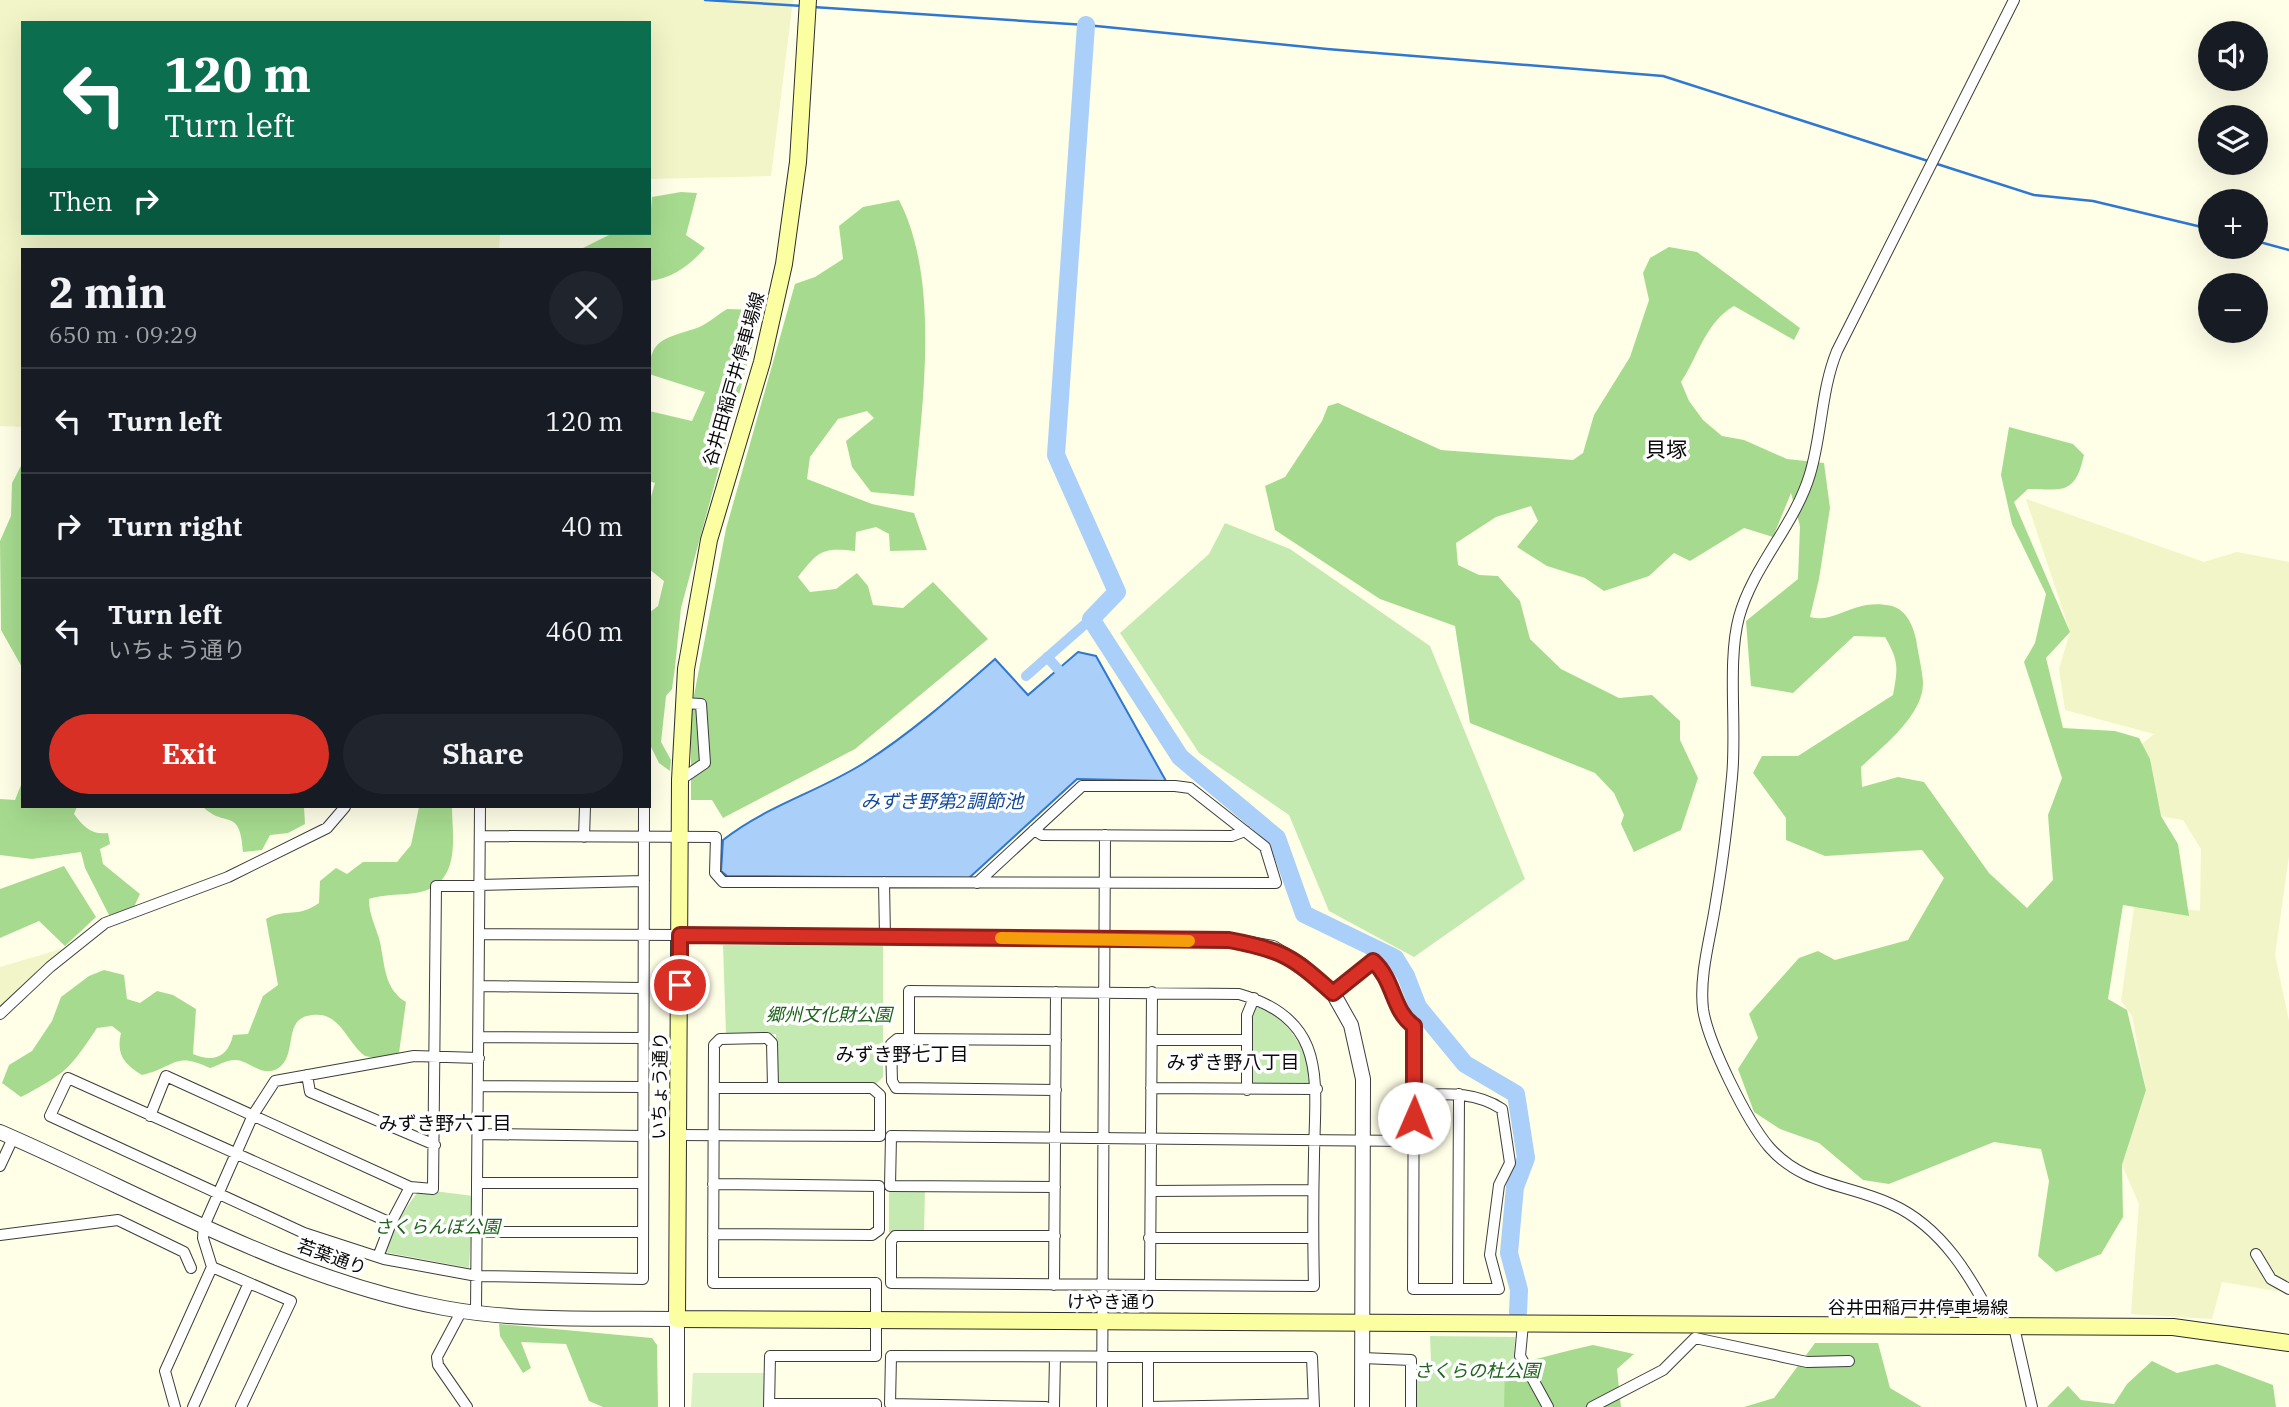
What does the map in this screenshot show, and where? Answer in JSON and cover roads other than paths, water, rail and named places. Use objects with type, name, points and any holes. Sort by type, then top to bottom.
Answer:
[{"type":"main road","name":"谷井田稲戸井停車場線","points":[[681,773],[682,703],[691,628],[709,540],[762,362],[782,275],[795,189],[808,0]]},
{"type":"main road","name":"いちょう通り","points":[[677,1319],[681,773]]},
{"type":"main road","name":"けやき通り","points":[[677,1319],[1546,1324]]},
{"type":"main road","name":"谷井田稲戸井停車場線","points":[[1546,1324],[1695,1332],[2173,1327],[2289,1343]]},
{"type":"street","points":[[1997,1327],[1956,1258],[1936,1233],[1916,1217],[1891,1203],[1817,1182],[1782,1162],[1750,1120],[1708,1031],[1702,984],[1720,878],[1732,777],[1735,636],[1743,603],[1783,533],[1809,478],[1829,372],[1837,351],[2014,0]]},
{"type":"street","points":[[681,773],[705,763],[701,704],[682,703]]},
{"type":"street","points":[[480,836],[716,837],[715,873],[723,881],[884,882],[977,883],[1105,884],[1276,883],[1265,847],[1189,788],[1175,786],[1082,786],[977,883]]},
{"type":"street","points":[[0,1014],[50,967],[105,923],[228,877],[327,828],[344,808]]},
{"type":"street","points":[[467,1407],[439,1365],[437,1357],[469,1311],[477,1276],[480,808]]},
{"type":"street","points":[[584,836],[585,808]]},
{"type":"street","points":[[391,1223],[68,1078],[50,1116],[304,1233],[378,1257],[477,1276],[643,1279],[644,808]]},
{"type":"street","points":[[1034,830],[1042,835],[1232,836],[1245,831]]},
{"type":"street","points":[[1102,1407],[1105,835]]},
{"type":"street","points":[[150,1116],[166,1076],[410,1187],[433,1189],[436,886],[645,881]]},
{"type":"street","points":[[884,882],[885,937]]},
{"type":"street","points":[[479,934],[1229,940],[1273,948],[1301,965],[1333,993],[1352,1025],[1361,1060],[1362,1407]]},
{"type":"street","points":[[1333,993],[1373,961],[1385,972],[1404,1019],[1414,1026],[1412,1289],[1499,1289],[1490,1255],[1499,1185],[1510,1163],[1502,1109],[1484,1098],[1459,1094],[1414,1095]]},
{"type":"street","points":[[479,986],[643,988]]},
{"type":"street","points":[[909,1039],[909,991],[1239,994],[1254,998],[1284,1016],[1300,1033],[1310,1053],[1317,1089],[1313,1190],[1314,1286],[891,1283],[891,1241],[895,1236],[1055,1236]]},
{"type":"street","points":[[1054,1285],[1056,992]]},
{"type":"street","points":[[1150,1285],[1152,992]]},
{"type":"street","points":[[1247,1090],[1247,1015],[1254,998]]},
{"type":"street","points":[[480,1037],[643,1038]]},
{"type":"street","points":[[773,1087],[772,1042],[767,1038],[720,1039],[714,1045],[713,1283],[876,1283],[876,1356],[769,1356],[769,1405],[877,1404],[876,1407]]},
{"type":"street","points":[[1056,1040],[897,1039],[891,1044],[891,1081],[897,1088],[1056,1090]]},
{"type":"street","points":[[1152,1040],[1247,1041]]},
{"type":"street","points":[[175,1407],[165,1371],[212,1267],[203,1238],[204,1226],[253,1115],[275,1081],[414,1056],[479,1058]]},
{"type":"street","points":[[307,1075],[310,1092],[435,1145]]},
{"type":"street","points":[[478,1086],[643,1087]]},
{"type":"street","points":[[678,1135],[880,1136],[877,1089],[714,1088]]},
{"type":"street","points":[[1152,1088],[1317,1089]]},
{"type":"street","points":[[1458,1289],[1459,1094]]},
{"type":"street","points":[[0,1166],[7,1135]]},
{"type":"street","name":"若葉通り","points":[[7,1135],[204,1226],[331,1279],[409,1301],[469,1311],[550,1317],[677,1319]]},
{"type":"street","points":[[478,1135],[643,1136]]},
{"type":"street","points":[[1055,1187],[890,1186],[891,1136],[1413,1140]]},
{"type":"street","points":[[478,1183],[643,1183]]},
{"type":"street","points":[[713,1184],[879,1186],[878,1230],[872,1235],[713,1234]]},
{"type":"street","points":[[378,1257],[391,1223],[410,1187]]},
{"type":"street","points":[[1151,1191],[1313,1190]]},
{"type":"street","points":[[0,1235],[118,1220],[184,1252],[191,1268]]},
{"type":"street","points":[[478,1232],[643,1232]]},
{"type":"street","points":[[1149,1238],[1313,1238]]},
{"type":"street","points":[[2256,1254],[2271,1279],[2289,1289]]},
{"type":"street","points":[[212,1267],[248,1285],[291,1301],[241,1407]]},
{"type":"street","points":[[193,1407],[248,1285]]},
{"type":"street","name":"いちょう通り","points":[[677,1319],[677,1407]]},
{"type":"street","points":[[1524,1324],[1520,1356],[1548,1407]]},
{"type":"street","points":[[2014,1327],[2032,1407]]},
{"type":"street","points":[[1592,1407],[1664,1370],[1695,1332],[1807,1362],[1849,1361]]},
{"type":"street","points":[[1046,1407],[890,1404],[891,1356],[1312,1357],[1314,1406],[1147,1407],[1148,1357]]},
{"type":"street","points":[[1054,1407],[1055,1357]]},
{"type":"street","points":[[1362,1359],[1411,1360],[1411,1407]]},
{"type":"water","name":"みずき野第2調節池","points":[[1078,652],[1096,656],[1166,781],[1077,779],[969,878],[727,876],[721,871],[723,840],[774,808],[864,763],[931,714],[995,659],[1028,695]]},
{"type":"waterway","points":[[705,0],[803,6]]},
{"type":"waterway","points":[[813,7],[1086,25],[1327,49],[1663,76],[1928,161]]},
{"type":"waterway","points":[[1086,25],[1056,455],[1117,592],[1091,619],[1180,757],[1277,838],[1304,914],[1395,958],[1406,976],[1418,1007],[1465,1064],[1516,1094],[1526,1158],[1515,1187],[1509,1253],[1519,1290],[1518,1312]]},
{"type":"waterway","points":[[1934,163],[2034,195],[2093,201],[2198,226]]},
{"type":"waterway","points":[[2268,244],[2289,250]]},
{"type":"waterway","points":[[1026,676],[1091,619]]},
{"type":"waterway","points":[[1047,657],[1058,669]]},
{"type":"district","name":"貝塚","points":[[1666,450]]},
{"type":"district","name":"みずき野七丁目","points":[[902,1054]]},
{"type":"district","name":"みずき野八丁目","points":[[1233,1062]]},
{"type":"district","name":"みずき野六丁目","points":[[445,1123]]},
{"type":"park label","name":"郷州文化財公園","points":[[829,1015]]},
{"type":"park label","name":"さくらんぼ公園","points":[[437,1227]]},
{"type":"park label","name":"さくらの杜公園","points":[[1477,1371]]}]
